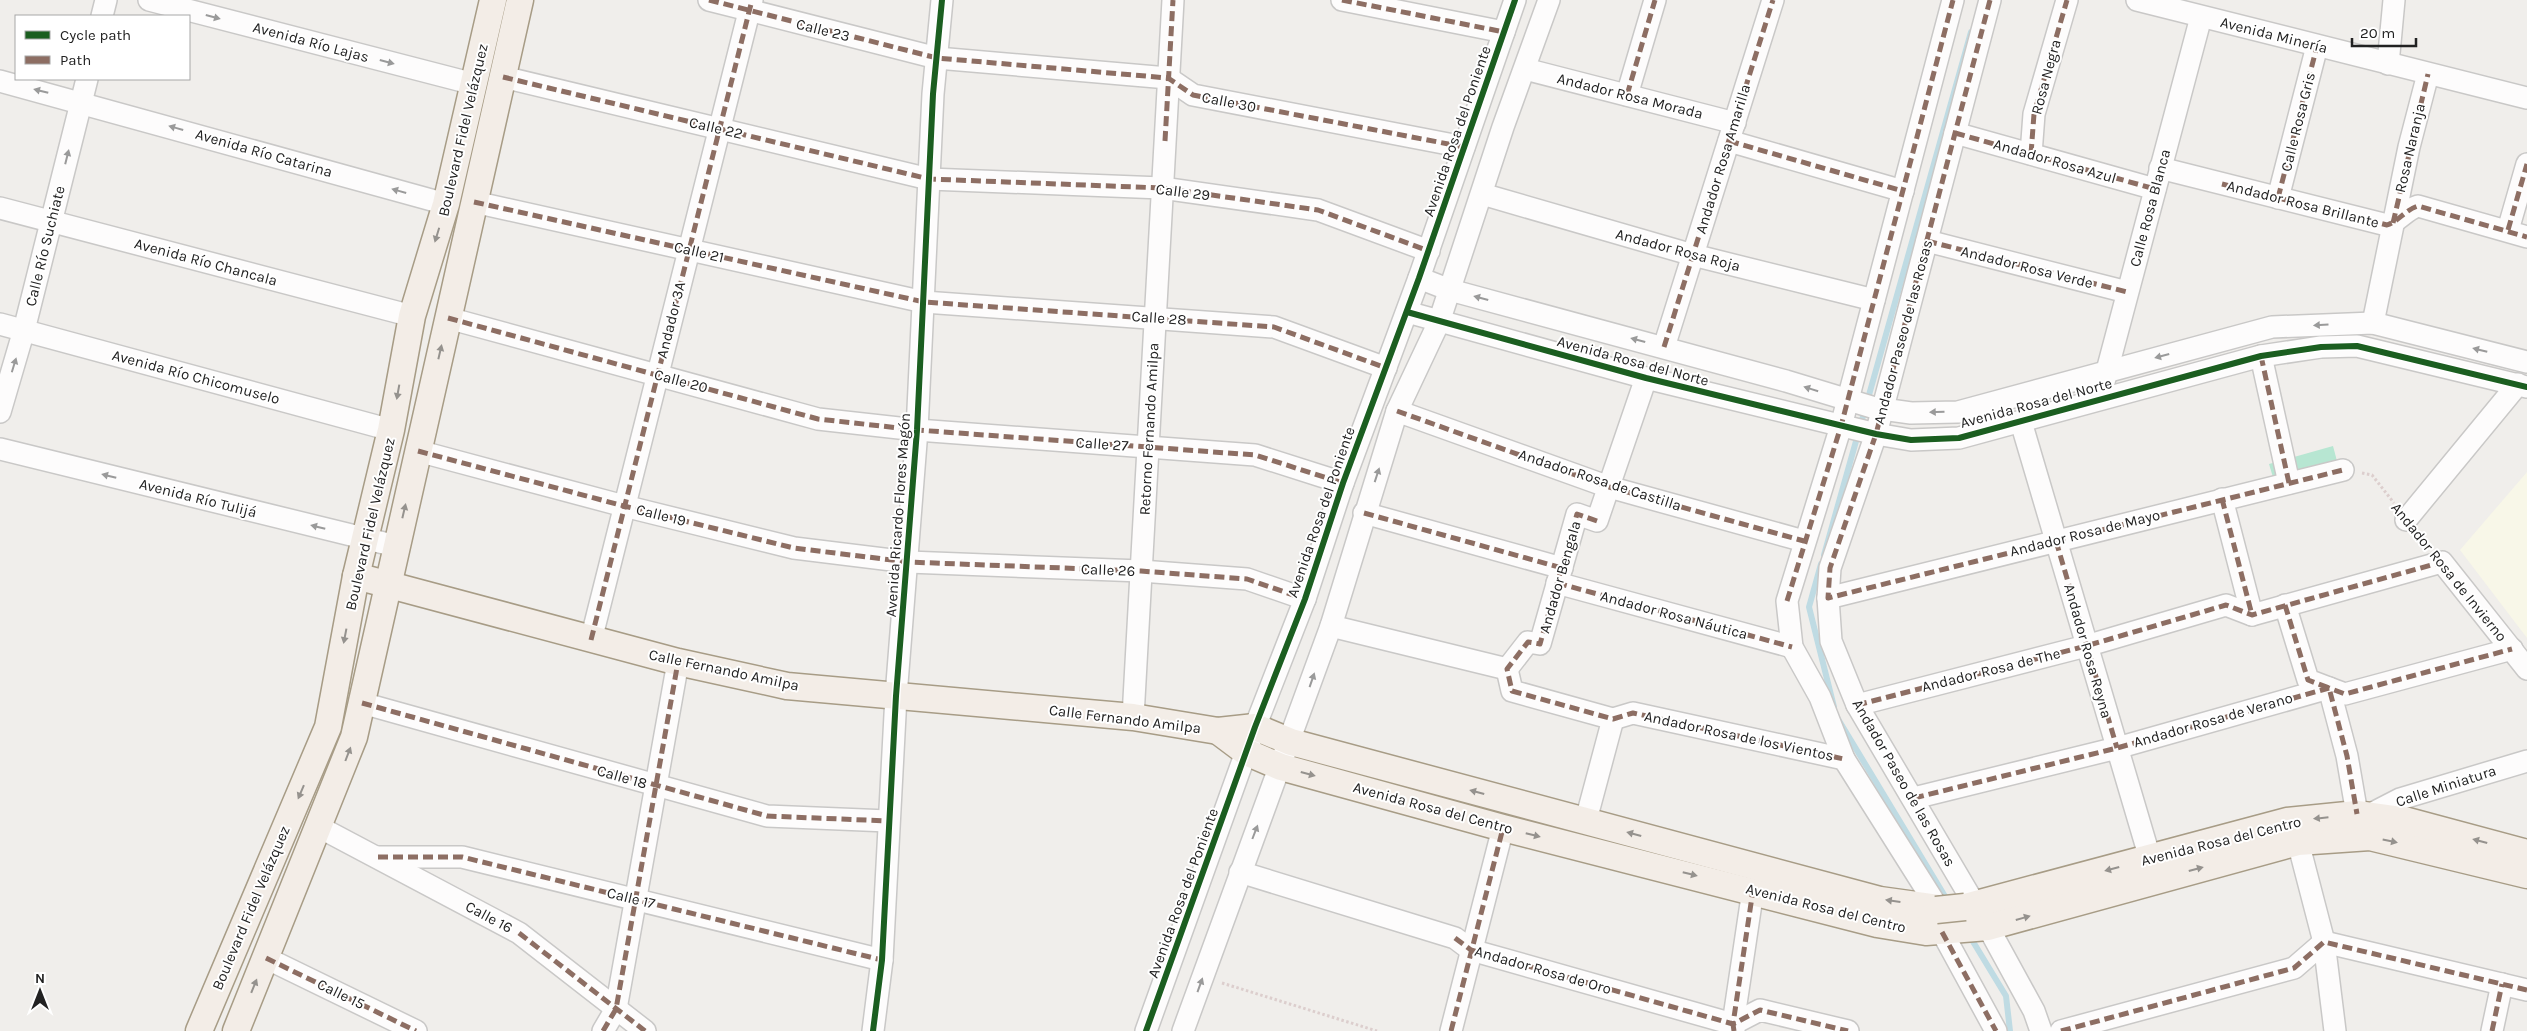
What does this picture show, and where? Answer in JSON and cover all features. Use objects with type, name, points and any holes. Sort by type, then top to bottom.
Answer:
[{"type":"main road","name":"Boulevard Fidel Velázquez","points":[[199,1031],[328,728],[356,576],[391,430],[412,316],[446,204],[493,0]]},
{"type":"main road","name":"Boulevard Fidel Velázquez","points":[[236,1031],[354,737],[520,0]]},
{"type":"main road","name":"Calle Fernando Amilpa","points":[[356,576],[591,640],[678,662],[787,686],[1133,717],[1218,731],[1255,727]]},
{"type":"main road","name":"Avenida Rosa del Centro","points":[[1255,727],[1291,742],[1880,900],[1959,919]]},
{"type":"main road","name":"Calle Fernando Amilpa","points":[[1218,731],[1246,752]]},
{"type":"main road","name":"Avenida Rosa del Centro","points":[[1246,752],[1281,767],[1504,828],[1752,890],[1877,924],[1926,932],[1959,919],[2153,869],[2298,842],[2370,837],[2527,875]]},
{"type":"main road","name":"Avenida Rosa del Centro","points":[[2153,869],[2287,822],[2362,815],[2408,822],[2527,853]]},
{"type":"street","points":[[102,15],[106,0]]},
{"type":"street","name":"Avenida Río Lajas","points":[[149,0],[474,84]]},
{"type":"street","name":"Calle 23","points":[[709,0],[750,6],[937,58]]},
{"type":"street","name":"Avenida Ricardo Flores Magón","points":[[873,1031],[882,960],[888,821],[917,430],[929,179],[942,0]]},
{"type":"street","name":"Retorno Fernando Amilpa","points":[[1133,717],[1173,0]]},
{"type":"street","points":[[1342,0],[1504,32]]},
{"type":"street","name":"Avenida Rosa del Poniente","points":[[1146,1031],[1255,727],[1305,598],[1343,483],[1407,312],[1515,0]]},
{"type":"street","points":[[1183,1031],[1240,872],[1291,742],[1331,626],[1364,513],[1397,411],[1439,322],[1549,0]]},
{"type":"street","points":[[1627,95],[1655,0]]},
{"type":"street","name":"Andador Rosa Amarilla","points":[[1664,347],[1773,0]]},
{"type":"street","name":"Andador Paseo de las Rosas","points":[[1953,0],[1874,300],[1866,405],[1858,430],[1804,541],[1787,601],[1792,647],[1820,697],[1844,759],[1959,919],[2034,1011],[2041,1031]]},
{"type":"street","name":"Andador Paseo de las Rosas","points":[[1959,919],[1914,798],[1857,705],[1831,641],[1828,598],[1830,568],[1858,430],[1927,241],[1990,0]]},
{"type":"street","name":"Rosa Negra","points":[[2031,154],[2034,114],[2067,0]]},
{"type":"street","name":"Avenida Minería","points":[[2137,0],[2527,98]]},
{"type":"street","points":[[2388,64],[2394,0]]},
{"type":"street","name":"Andador 3A","points":[[591,640],[750,6]]},
{"type":"street","name":"Calle Rosa Blanca","points":[[2099,399],[2201,17]]},
{"type":"street","name":"Calle Rosa Gris","points":[[2278,198],[2317,46]]},
{"type":"street","name":"Calle 30","points":[[937,58],[1168,78],[1193,95],[1464,147]]},
{"type":"street","name":"Andador Rosa Morada","points":[[1525,69],[1627,95],[1903,192]]},
{"type":"street","name":"Rosa Naranja","points":[[2373,323],[2428,74]]},
{"type":"street","name":"Calle 22","points":[[503,77],[929,179]]},
{"type":"street","name":"Calle Río Suchiate","points":[[0,412],[24,330],[87,80]]},
{"type":"street","name":"Avenida Río Catarina","points":[[0,81],[82,102],[446,204]]},
{"type":"street","name":"Andador Rosa Azul","points":[[1955,133],[2155,189]]},
{"type":"street","points":[[2517,234],[2527,164]]},
{"type":"street","name":"Andador Rosa Brillante","points":[[2160,168],[2387,225],[2394,223],[2410,208],[2418,206],[2517,234]]},
{"type":"street","name":"Calle 29","points":[[929,179],[1162,188],[1318,210],[1428,251]]},
{"type":"street","name":"Andador Rosa Roja","points":[[1482,194],[1693,255],[1874,300]]},
{"type":"street","name":"Calle 21","points":[[474,202],[924,302]]},
{"type":"street","name":"Avenida Río Chancala","points":[[0,208],[412,316]]},
{"type":"street","name":"Andador Rosa Verde","points":[[1927,241],[2127,292]]},
{"type":"street","name":"Avenida Rosa del Norte","points":[[1419,278],[1450,290],[1664,347],[1866,405],[1911,413],[1958,412],[2106,370],[2272,327],[2373,323],[2527,362]]},
{"type":"street","name":"Calle 28","points":[[924,302],[1274,327],[1386,368]]},
{"type":"street","name":"Avenida Rosa del Norte","points":[[1407,312],[1646,378],[1858,430],[1911,440],[1959,438],[2262,356],[2321,347],[2357,346],[2523,385]]},
{"type":"street","name":"Calle 20","points":[[448,318],[818,419],[917,430]]},
{"type":"street","name":"Avenida Río Chicomuselo","points":[[0,324],[391,430]]},
{"type":"street","points":[[2262,356],[2289,483]]},
{"type":"street","name":"Andador Bengala","points":[[1507,669],[1528,642],[1540,644],[1577,514],[1598,521],[1646,378]]},
{"type":"street","points":[[2406,520],[2523,385]]},
{"type":"street","name":"Andador Rosa de Castilla","points":[[1397,411],[1609,487],[1804,541]]},
{"type":"street","name":"Andador Rosa Reyna","points":[[2021,422],[2153,869]]},
{"type":"street","name":"Calle 27","points":[[917,430],[1256,455],[1343,483]]},
{"type":"street","name":"Avenida Río Tulijá","points":[[0,449],[396,546]]},
{"type":"street","name":"Calle 19","points":[[418,451],[624,506],[794,548],[908,562]]},
{"type":"street","name":"Andador Rosa de Mayo","points":[[1828,598],[2343,470]]},
{"type":"street","points":[[2222,499],[2252,615],[2285,605],[2308,680],[2329,688],[2362,815]]},
{"type":"street","name":"Andador Rosa Náutica","points":[[1364,513],[1559,576],[1792,647]]},
{"type":"street","name":"Calle 26","points":[[908,562],[1141,571],[1247,579],[1305,598]]},
{"type":"street","name":"Andador Rosa de Invierno","points":[[2285,605],[2442,562],[2527,669]]},
{"type":"street","name":"Andador Rosa de The","points":[[1857,705],[2086,646],[2226,604],[2252,615]]},
{"type":"street","points":[[1331,626],[1507,669]]},
{"type":"street","name":"Andador Rosa de Verano","points":[[1914,798],[2117,748],[2329,688],[2345,694],[2512,649]]},
{"type":"street","points":[[602,1031],[616,1009],[678,662]]},
{"type":"street","name":"Andador Rosa de los Vientos","points":[[1507,669],[1512,691],[1613,719],[1633,713],[1844,759]]},
{"type":"street","name":"Calle 18","points":[[362,703],[766,816],[888,821]]},
{"type":"street","points":[[1586,820],[1613,719]]},
{"type":"street","name":"Calle Miniatura","points":[[2362,815],[2400,799],[2527,761]]},
{"type":"street","name":"Calle 16","points":[[319,827],[519,933],[645,1031]]},
{"type":"street","points":[[1451,1031],[1463,944],[1504,828]]},
{"type":"street","points":[[2298,842],[2324,942],[2335,1031]]},
{"type":"street","name":"Calle 17","points":[[378,857],[462,857],[882,960]]},
{"type":"street","name":"Andador Rosa de Oro","points":[[1240,872],[1463,944],[1734,1028]]},
{"type":"street","points":[[1734,1028],[1752,890]]},
{"type":"street","points":[[1959,919],[1996,1031]]},
{"type":"street","points":[[2324,942],[2527,990]]},
{"type":"street","points":[[2061,1031],[2294,968],[2324,942]]},
{"type":"street","name":"Calle 15","points":[[266,958],[416,1031]]},
{"type":"street","points":[[2492,1031],[2502,984]]},
{"type":"street","points":[[1734,1028],[1760,1010],[1848,1031]]},
{"type":"path","points":[[1202,977],[1377,1031]]},
{"type":"shaded area","points":[[2527,472],[2527,638],[2460,550]]},
{"type":"green space","points":[[2333,446],[2341,476],[2278,494],[2269,464]]},
{"type":"waterway","points":[[1824,555],[1971,32]]},
{"type":"waterway","points":[[1821,564],[1809,607],[1834,707]]},
{"type":"waterway","points":[[1838,719],[1949,903]]},
{"type":"waterway","points":[[1969,935],[2006,996],[2010,1031]]},
{"type":"marked path","points":[[709,0],[937,58],[1168,78],[1193,95],[1464,147]]},
{"type":"marked path","points":[[591,640],[752,0]]},
{"type":"marked path","points":[[1165,141],[1173,0]]},
{"type":"marked path","points":[[1342,0],[1504,32]]},
{"type":"marked path","points":[[1627,95],[1655,0]]},
{"type":"marked path","points":[[1664,347],[1773,0]]},
{"type":"marked path","points":[[1787,601],[1841,426],[1953,0]]},
{"type":"marked path","points":[[1990,0],[1876,434],[1830,568],[1828,598],[2343,470]]},
{"type":"marked path","points":[[2031,154],[2034,114],[2067,0]]},
{"type":"marked path","points":[[2278,198],[2317,46]]},
{"type":"marked path","points":[[2393,223],[2428,74]]},
{"type":"marked path","points":[[503,77],[929,179],[1162,188],[1318,210],[1429,251]]},
{"type":"marked path","points":[[1955,133],[2155,189]]},
{"type":"marked path","points":[[1729,141],[1903,191]]},
{"type":"marked path","points":[[2508,230],[2527,164]]},
{"type":"marked path","points":[[2222,184],[2387,225],[2418,206],[2527,237]]},
{"type":"marked path","points":[[474,202],[924,302],[1274,327],[1386,368]]},
{"type":"marked path","points":[[1927,241],[2127,292]]},
{"type":"marked path","points":[[448,318],[818,419],[917,430],[1255,455],[1343,483]]},
{"type":"marked path","points":[[2261,356],[2289,483]]},
{"type":"marked path","points":[[1397,411],[1609,487],[1804,541]]},
{"type":"marked path","points":[[418,451],[624,506],[794,548],[908,562],[1141,571],[1247,579],[1305,599]]},
{"type":"marked path","points":[[2222,499],[2252,615]]},
{"type":"marked path","points":[[1364,513],[1562,568]]},
{"type":"marked path","points":[[1597,521],[1577,514],[1540,644],[1528,642],[1507,669],[1512,691],[1613,719],[1633,713],[1844,759]]},
{"type":"marked path","points":[[2056,541],[2117,748]]},
{"type":"marked path","points":[[1857,705],[2086,646],[2226,605],[2252,615],[2442,562]]},
{"type":"marked path","points":[[1557,583],[1792,647]]},
{"type":"marked path","points":[[2285,605],[2308,680],[2329,688],[2347,756],[2357,814]]},
{"type":"marked path","points":[[1914,798],[2117,748],[2329,688],[2345,694],[2512,649]]},
{"type":"marked path","points":[[603,1031],[616,1009],[678,662]]},
{"type":"marked path","points":[[362,703],[767,816],[888,821]]},
{"type":"marked path","points":[[1451,1031],[1503,828]]},
{"type":"marked path","points":[[378,857],[462,857],[882,960]]},
{"type":"marked path","points":[[1734,1031],[1733,1024],[1753,890]]},
{"type":"marked path","points":[[1942,932],[1996,1031]]},
{"type":"marked path","points":[[519,933],[645,1031]]},
{"type":"marked path","points":[[1455,938],[1471,950],[1733,1024],[1760,1010],[1848,1031]]},
{"type":"marked path","points":[[2061,1031],[2294,968],[2324,942],[2527,990]]},
{"type":"marked path","points":[[266,958],[416,1031]]},
{"type":"marked path","points":[[2492,1031],[2502,984]]},
{"type":"cycle path","points":[[873,1031],[882,960],[896,696],[917,430],[933,94],[942,0]]},
{"type":"cycle path","points":[[1146,1031],[1255,727],[1305,599],[1343,483],[1419,278],[1515,0]]},
{"type":"cycle path","points":[[1407,312],[1646,378],[1876,434],[1911,440],[1959,438],[2261,356],[2321,347],[2357,346],[2527,387]]}]
